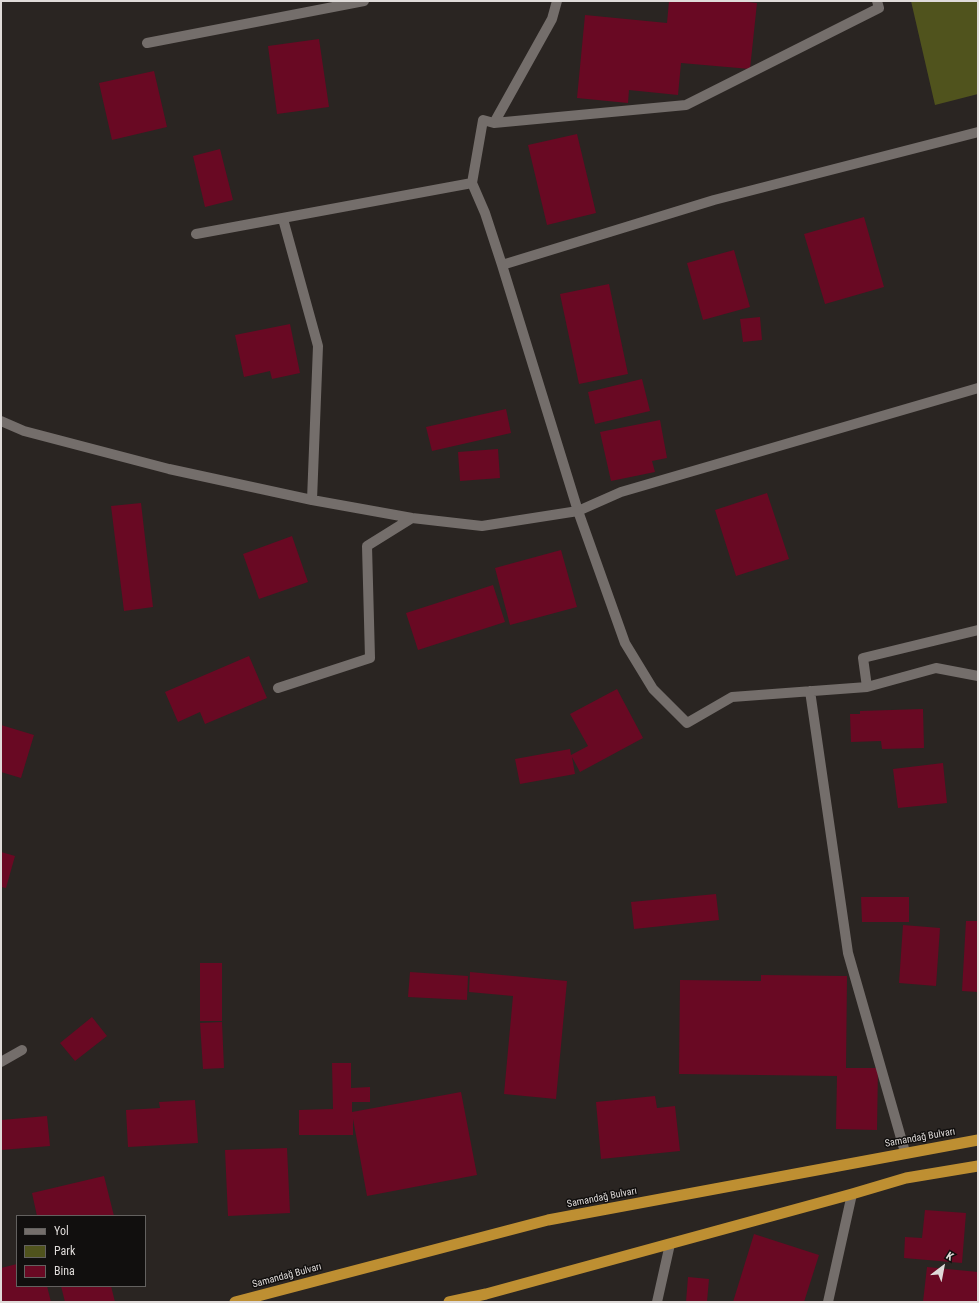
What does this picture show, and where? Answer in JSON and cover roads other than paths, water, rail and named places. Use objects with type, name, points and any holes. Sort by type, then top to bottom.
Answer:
[{"type":"highway","name":"Samandağ Bulvarı","points":[[235,1302],[548,1220],[904,1152],[978,1140]]},
{"type":"highway","points":[[449,1302],[486,1298],[670,1244],[906,1178],[978,1166]]},
{"type":"street","points":[[147,43],[364,1]]},
{"type":"street","points":[[494,122],[552,19],[557,1]]},
{"type":"street","points":[[877,1],[878,8],[686,105],[494,122],[483,120],[472,183],[485,213],[502,264],[578,511],[625,643],[653,689],[687,723],[732,697],[867,687],[936,668],[978,676]]},
{"type":"street","points":[[502,264],[714,200],[978,132]]},
{"type":"street","points":[[196,234],[472,183]]},
{"type":"street","points":[[283,219],[318,346],[312,500]]},
{"type":"street","points":[[1,421],[24,431],[125,458],[312,500],[412,518],[482,526],[578,511],[621,492],[978,388]]},
{"type":"street","points":[[278,688],[370,658],[367,546],[412,518]]},
{"type":"street","points":[[867,687],[863,658],[978,630]]},
{"type":"street","points":[[810,691],[848,953],[904,1152]]},
{"type":"street","points":[[1,1062],[22,1050]]},
{"type":"street","points":[[828,1302],[852,1194]]},
{"type":"street","points":[[657,1302],[670,1244]]}]
